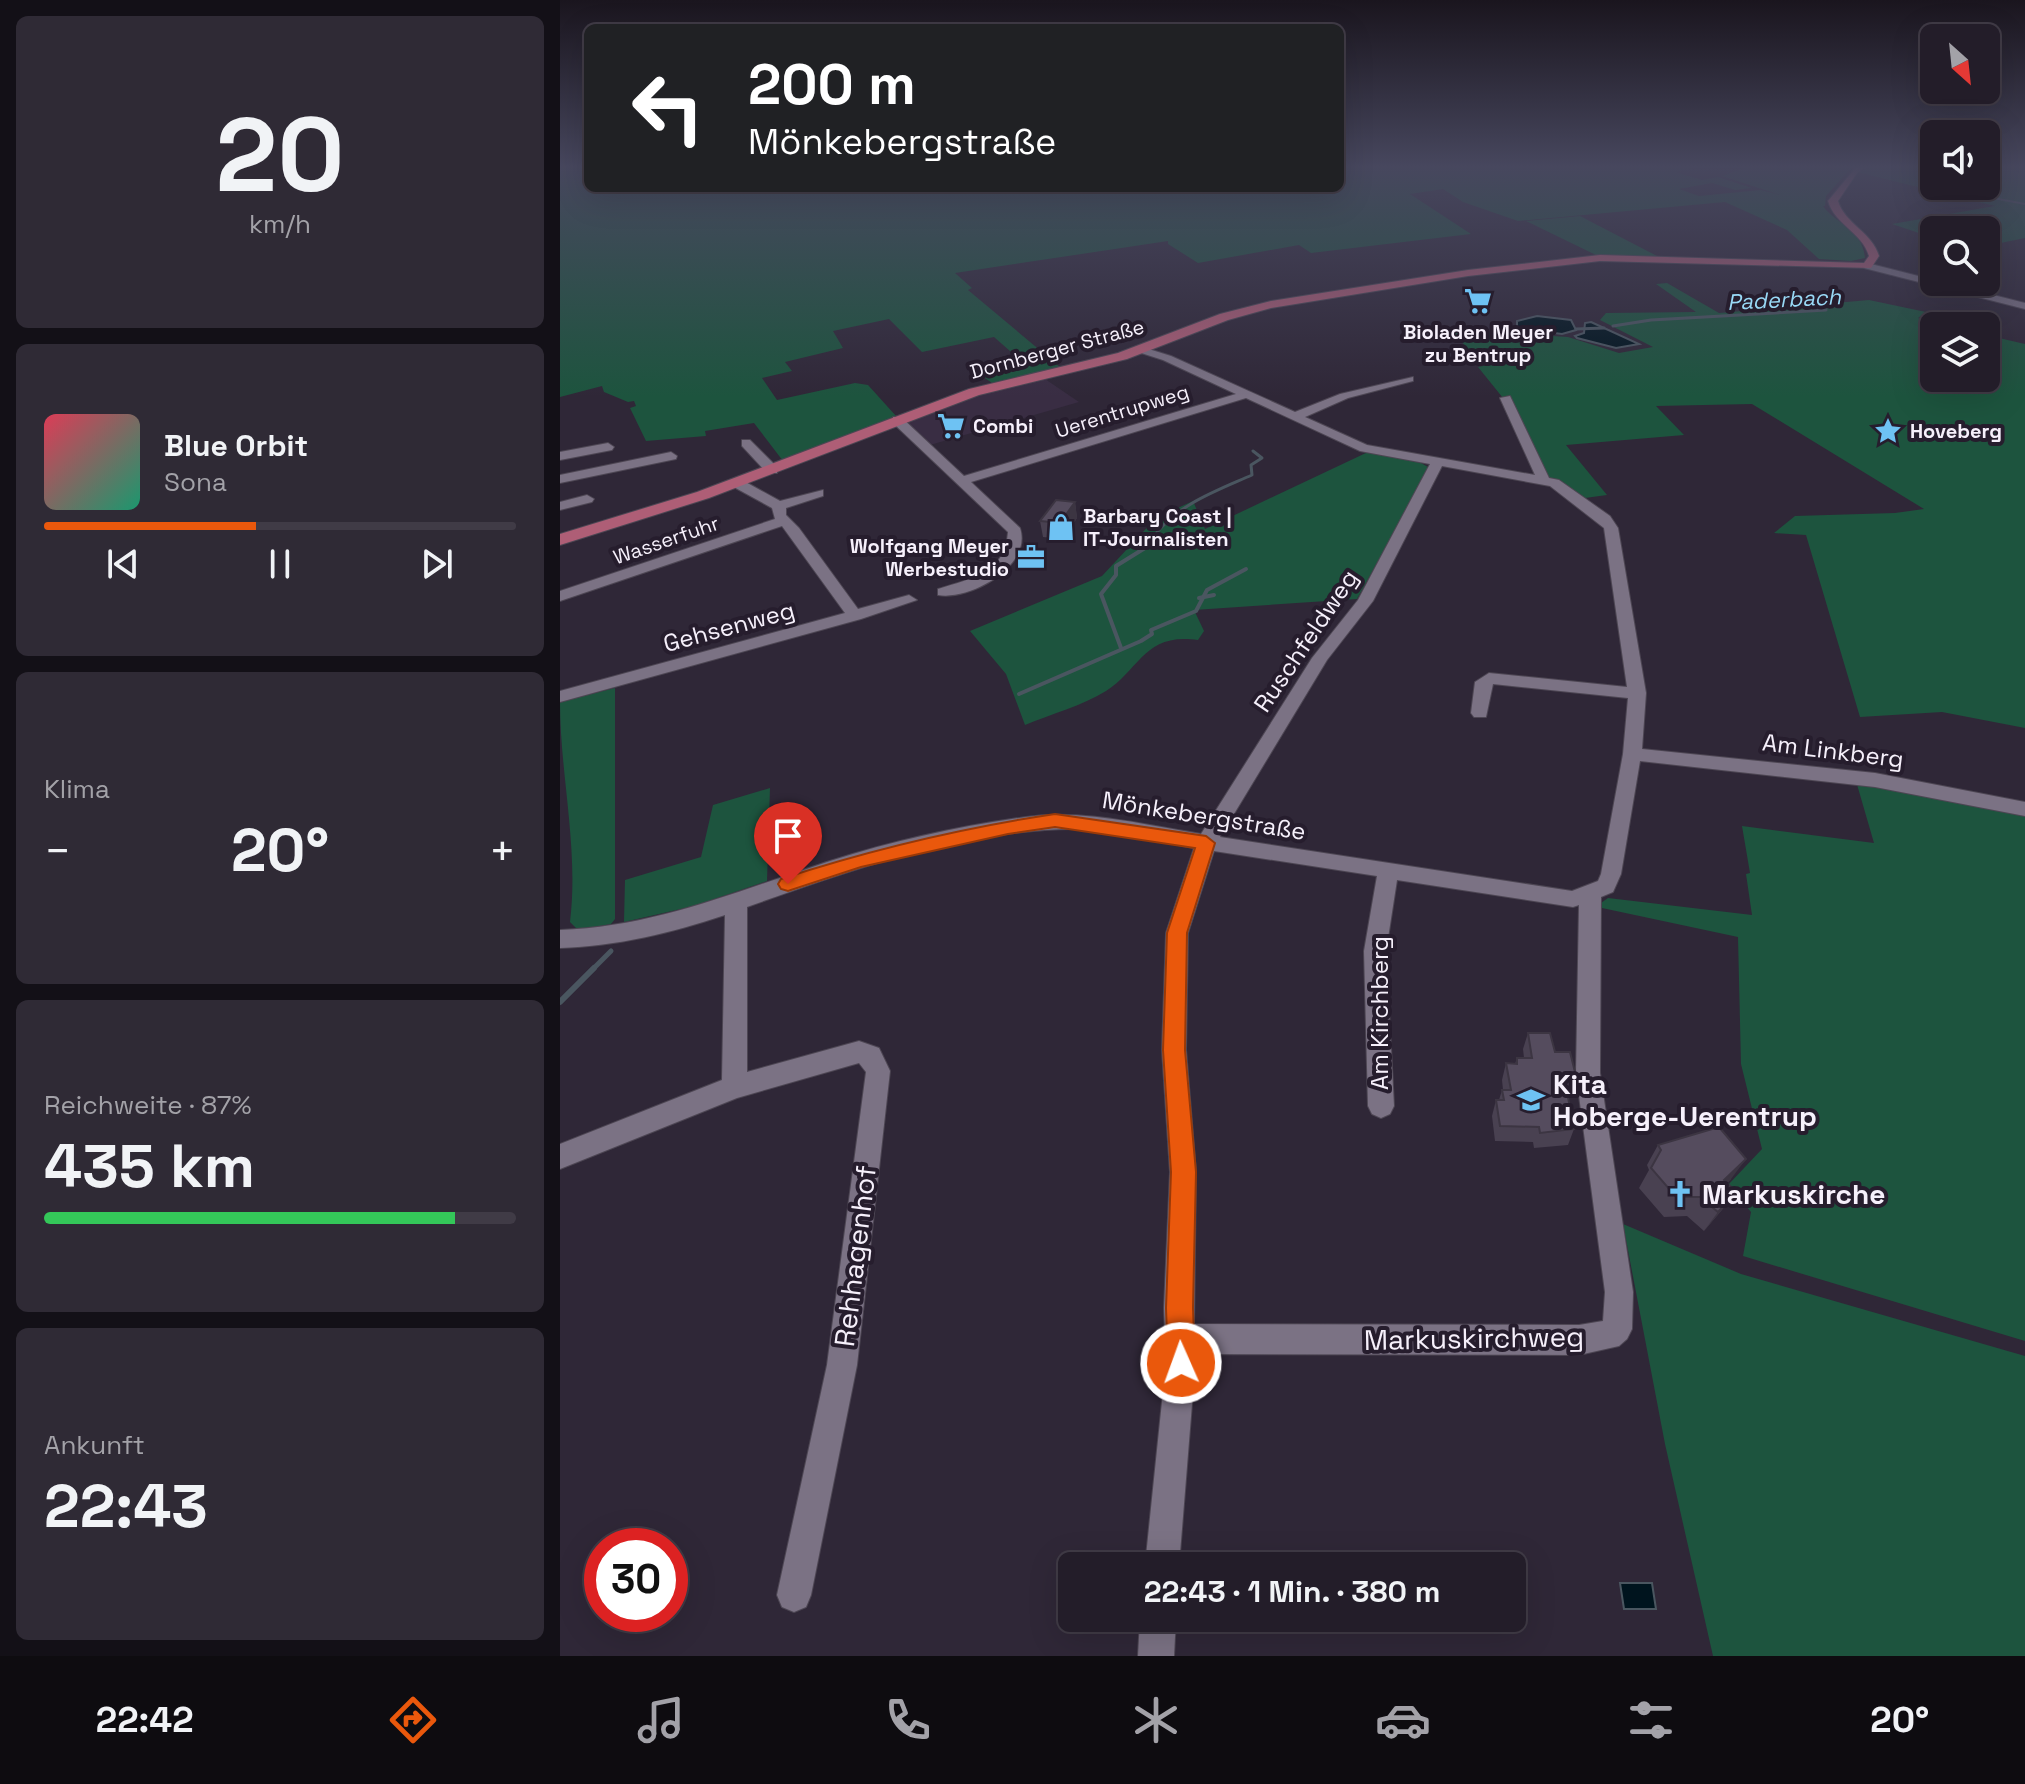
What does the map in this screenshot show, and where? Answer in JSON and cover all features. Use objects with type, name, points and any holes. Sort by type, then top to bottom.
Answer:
[{"type":"main road","points":[[1867,266],[1874,256],[1870,243]]},
{"type":"main road","name":"Dornberger Straße","points":[[560,540],[737,483],[974,392],[1139,349],[1224,317],[1268,305],[1495,269],[1623,258],[1867,266]]},
{"type":"street","name":"Dornberger Straße","points":[[1867,266],[2025,306]]},
{"type":"street","points":[[1139,349],[1167,358],[1364,448],[1554,483],[1605,519],[1611,528],[1637,693],[1632,754],[1611,874],[1606,886],[1590,894]]},
{"type":"street","points":[[1296,416],[1344,396],[1409,379]]},
{"type":"street","name":"Uerentrupweg","points":[[963,480],[1248,394]]},
{"type":"street","points":[[1506,398],[1543,479]]},
{"type":"street","points":[[897,420],[1015,531],[1017,545],[1001,569],[943,592]]},
{"type":"street","points":[[746,443],[772,470]]},
{"type":"street","points":[[560,456],[608,447]]},
{"type":"street","points":[[560,479],[671,456]]},
{"type":"street","name":"Ruschfeldweg","points":[[1163,1552],[1181,1363],[1183,1172],[1174,1050],[1177,933],[1206,843],[1320,658],[1365,601],[1438,462]]},
{"type":"street","name":"Wasserfuhr","points":[[737,483],[779,506]]},
{"type":"street","points":[[818,493],[779,506],[779,516],[794,531],[855,616]]},
{"type":"street","points":[[560,506],[587,499]]},
{"type":"street","name":"Wasserfuhr","points":[[560,596],[784,521]]},
{"type":"street","name":"Gehsenweg","points":[[560,697],[909,600]]},
{"type":"street","points":[[1480,713],[1484,682],[1489,678],[1637,693]]},
{"type":"street","name":"Am Linkberg","points":[[1632,754],[1875,780],[2025,809]]},
{"type":"street","name":"Mönkebergstraße","points":[[560,939],[641,930],[736,903],[839,866],[1028,824],[1077,822],[1573,899],[1590,894]]},
{"type":"street","name":"Am Kirchberg","points":[[1381,1106],[1375,951],[1388,872]]},
{"type":"street","name":"Markuskirchweg","points":[[1180,1339],[1579,1340],[1608,1335],[1617,1329],[1619,1292],[1588,1073],[1590,894]]},
{"type":"street","points":[[734,1087],[736,903]]},
{"type":"street","name":"Rehhagenhof","points":[[560,1157],[734,1087],[859,1052],[870,1056],[878,1071],[842,1365],[794,1595]]},
{"type":"street","points":[[1156,1656],[1157,1632]]},
{"type":"shaded area","points":[[1045,379],[1079,402],[930,445],[903,422],[989,392]]},
{"type":"green space","points":[[560,243],[1153,243],[955,273],[972,288],[968,290],[1060,367],[992,383],[972,369],[1018,358],[994,337],[922,352],[889,319],[833,331],[843,348],[785,362],[792,371],[762,378],[777,400],[855,383],[868,385],[896,416],[783,461],[754,423],[705,431],[706,436],[646,441],[630,408],[636,406],[634,401],[628,402],[604,392],[602,386],[560,397]]},
{"type":"green space","points":[[1393,243],[1311,253],[1299,245],[1198,263],[1168,244]]},
{"type":"green space","points":[[1572,243],[1633,243],[1657,256],[1598,256]]},
{"type":"green space","points":[[1802,243],[1861,243],[1865,258],[1851,261],[1819,259]]},
{"type":"green space","points":[[1667,283],[1719,313],[1869,300],[1926,312],[1920,312],[1918,318],[1920,392],[2000,392],[2000,338],[2025,344],[2025,728],[1942,712],[1860,717],[1806,535],[1774,533],[1795,516],[1895,513],[1924,509],[1752,404],[1656,406],[1684,435],[1566,445],[1607,495],[1585,498],[1548,477],[1507,397],[1503,398],[1478,367],[1483,366],[1451,330],[1568,337],[1619,353],[1653,347],[1600,320],[1606,313],[1696,312],[1656,284]]},
{"type":"green space","points":[[1368,452],[1421,463],[1428,467],[1428,471],[1357,599],[1194,610],[1204,631],[1198,640],[1180,639],[1155,647],[1106,691],[1025,725],[1006,674],[970,631],[1102,576],[1156,518],[1193,501],[1205,529]]},
{"type":"green space","points":[[615,688],[615,919],[611,924],[578,930],[570,922],[571,839],[560,702]]},
{"type":"green space","points":[[1856,781],[2025,813],[2025,1341],[1743,1256],[1751,1212],[1728,1185],[1762,1149],[1741,1064],[1738,937],[1602,908],[1601,903],[1608,898],[1752,915],[1746,874],[1750,873],[1742,826],[1874,843]]},
{"type":"green space","points":[[770,788],[767,881],[694,906],[624,922],[625,880],[701,857],[713,805]]},
{"type":"green space","points":[[1623,1224],[1741,1274],[2025,1356],[2025,1656],[1713,1656],[1665,1444]]},
{"type":"water","points":[[1537,316],[1571,320],[1576,330],[1562,334],[1517,328],[1517,321]]},
{"type":"water","points":[[1591,322],[1639,344],[1616,348],[1575,336],[1584,333],[1585,323]]},
{"type":"water","points":[[1620,1583],[1652,1583],[1656,1609],[1624,1609]]},
{"type":"building","points":[[1056,500],[1075,502],[1060,523],[1040,521]]},
{"type":"building","name":"Kita Hoberge-Uerentrup","points":[[1528,1033],[1550,1033],[1555,1052],[1570,1052],[1576,1076],[1564,1076],[1574,1129],[1540,1133],[1539,1127],[1500,1126],[1496,1100],[1504,1100],[1502,1090],[1511,1090],[1506,1063],[1517,1064],[1517,1058],[1532,1058]]},
{"type":"building","points":[[1719,1127],[1746,1159],[1724,1180],[1736,1192],[1718,1212],[1700,1197],[1676,1197],[1651,1168],[1661,1150],[1658,1145]]},
{"type":"waterway","name":"Paderbach","points":[[1613,326],[1651,320],[1826,310]]},
{"type":"waterway","name":"Paderbach","points":[[1576,329],[1604,328]]},
{"type":"waterway","points":[[1153,537],[1186,507],[1252,475],[1251,465],[1262,458],[1253,451]]},
{"type":"waterway","points":[[1121,648],[1101,594],[1116,575],[1116,566],[1145,548],[1155,535]]},
{"type":"waterway","points":[[1203,597],[1207,590],[1246,569]]},
{"type":"waterway","points":[[1203,597],[1214,595]]},
{"type":"waterway","points":[[1019,694],[1141,641],[1152,634],[1151,630],[1196,611],[1203,597]]},
{"type":"waterway","points":[[1199,598],[1203,597]]},
{"type":"waterway","points":[[560,1002],[611,951]]},
{"type":"place","name":"Bioladen Meyer zu Bentrup","points":[[1478,301]]},
{"type":"place","name":"Combi","points":[[951,426]]},
{"type":"place","name":"Hoveberg","points":[[1888,431]]},
{"type":"place","name":"Barbary Coast | IT-Journalisten","points":[[1061,527]]},
{"type":"place","name":"Wolfgang Meyer Werbestudio","points":[[1031,557]]},
{"type":"place","name":"Kita Hoberge-Uerentrup","points":[[1531,1100]]},
{"type":"place","name":"Markuskirche","points":[[1680,1194]]},
{"type":"route","points":[[788,884],[859,860],[1055,821],[1206,843],[1177,933],[1174,1050],[1183,1172],[1179,1308],[1181,1363]]}]
